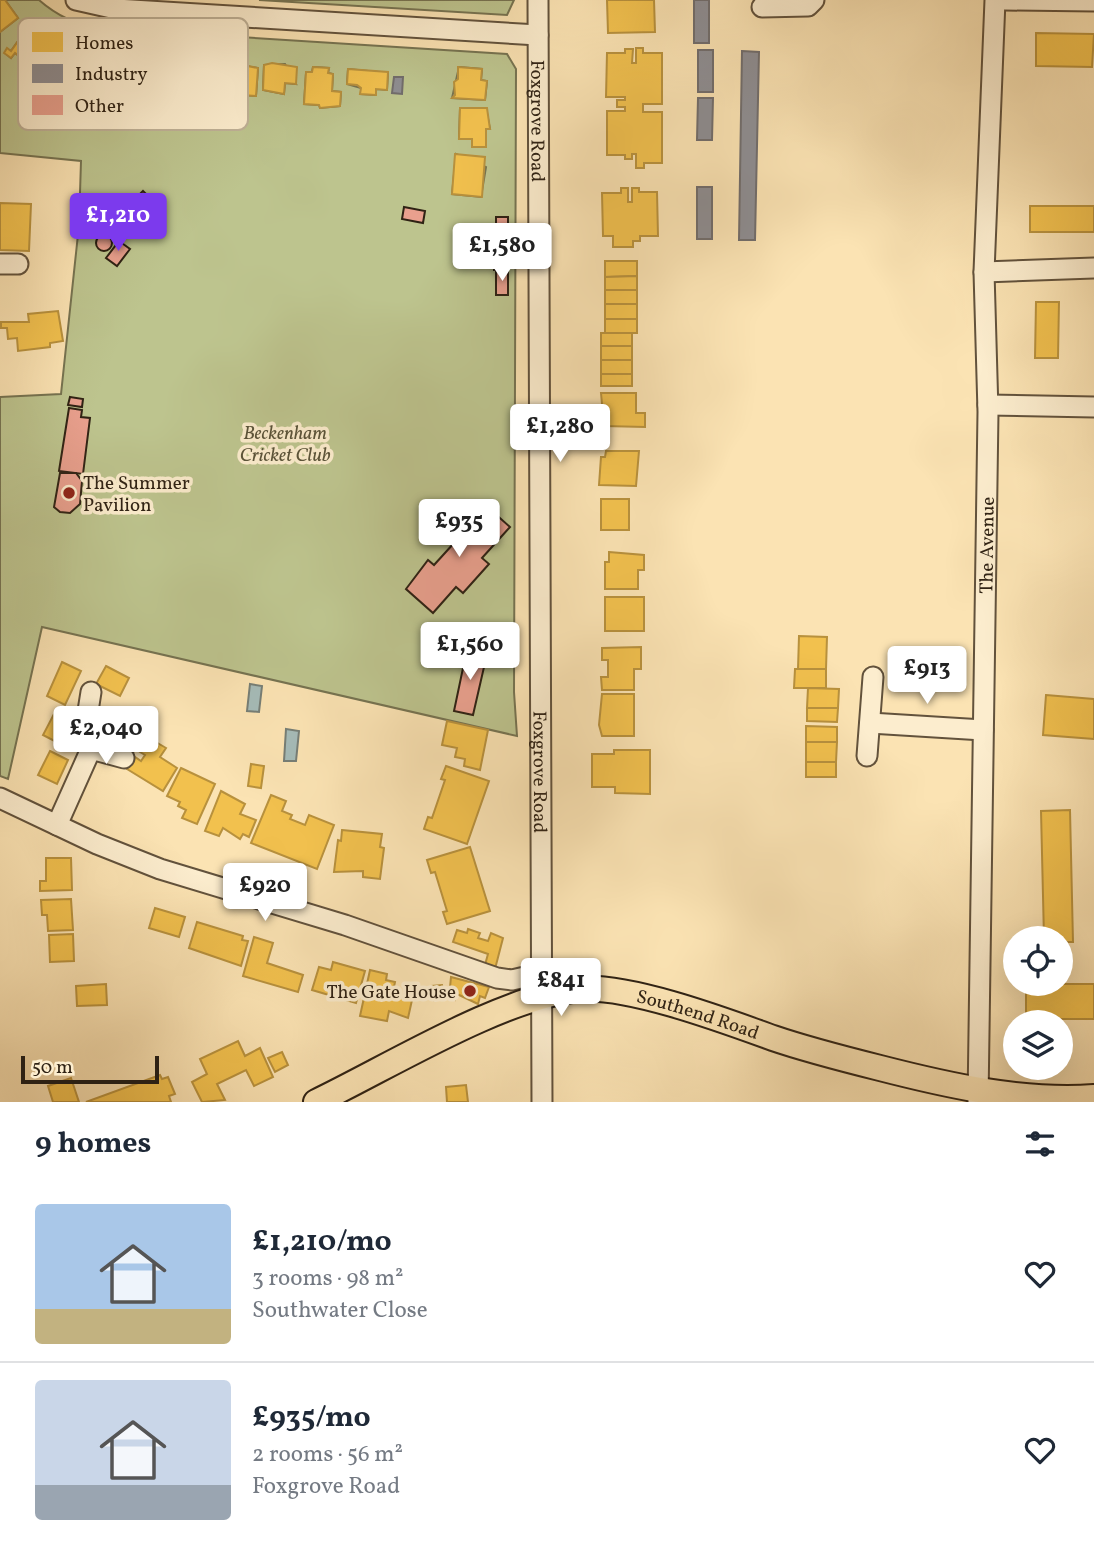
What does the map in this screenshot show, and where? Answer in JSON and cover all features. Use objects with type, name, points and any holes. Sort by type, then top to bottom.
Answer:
[{"type":"main road","name":"Southend Road","points":[[316,1102],[490,1017],[542,998],[587,989],[639,997],[714,1017],[813,1051],[978,1096],[1023,1099],[1094,1097]]},
{"type":"street","points":[[76,0],[116,9],[538,35]]},
{"type":"street","name":"Foxgrove Road","points":[[538,0],[542,1102]]},
{"type":"street","points":[[762,7],[808,6],[814,0]]},
{"type":"street","name":"The Avenue","points":[[978,1096],[988,405],[984,272],[995,0]]},
{"type":"street","points":[[1005,0],[1094,1]]},
{"type":"street","points":[[984,272],[1094,268]]},
{"type":"street","points":[[988,405],[1094,407]]},
{"type":"street","points":[[867,756],[873,677]]},
{"type":"street","points":[[57,825],[91,749],[85,730],[91,692]]},
{"type":"street","points":[[870,723],[983,730]]},
{"type":"street","points":[[91,749],[124,758]]},
{"type":"street","points":[[0,798],[117,852],[189,880],[345,925],[496,978],[512,980],[542,973]]},
{"type":"green space","name":"Beckenham Cricket Club","points":[[5,0],[39,0],[65,18],[18,18]]},
{"type":"green space","points":[[259,0],[514,0],[507,15]]},
{"type":"green space","name":"Beckenham Cricket Club","points":[[18,18],[18,41],[11,51],[7,49],[5,53],[11,58],[15,53],[18,55],[18,130],[248,130],[248,95],[256,96],[258,68],[248,66],[248,37],[507,54],[516,69],[514,692],[517,736],[42,627],[8,779],[0,776],[0,397],[61,394],[79,225],[81,161],[0,153],[0,32]],"holes":[[[285,64],[296,84],[285,83],[284,94],[263,90],[264,65]],[[313,67],[329,68],[328,73],[333,74],[332,91],[341,92],[340,106],[320,108],[319,105],[304,104],[306,73],[312,72]],[[459,67],[482,69],[481,80],[487,81],[485,100],[452,98]],[[348,69],[388,73],[387,90],[376,89],[375,95],[361,94],[361,88],[347,84]],[[460,108],[486,108],[490,129],[486,129],[486,146],[473,147],[472,139],[459,138]],[[456,154],[486,167],[481,197],[452,194]]]},
{"type":"water","points":[[250,684],[262,686],[259,712],[247,711]]},
{"type":"water","points":[[286,729],[299,731],[296,761],[284,761]]},
{"type":"building: Homes","points":[[0,0],[5,0],[18,18],[0,32]]},
{"type":"building: Homes","points":[[607,0],[654,0],[655,32],[608,33]]},
{"type":"building: Homes","points":[[1036,33],[1094,34],[1092,67],[1036,66]]},
{"type":"building: Homes","points":[[18,41],[18,55],[15,53],[11,58],[4,53],[7,48],[11,51]]},
{"type":"building: Homes","points":[[636,48],[643,48],[643,53],[662,53],[662,104],[643,104],[643,112],[662,112],[662,163],[644,163],[644,168],[636,168],[636,154],[632,154],[632,159],[625,159],[625,155],[607,155],[607,111],[625,111],[625,107],[617,107],[617,100],[625,100],[625,97],[606,97],[607,53],[625,53],[625,49],[633,49],[632,63],[636,63]]},
{"type":"building: Homes","points":[[272,63],[297,67],[296,84],[285,83],[284,94],[263,90],[264,65]]},
{"type":"building: Homes","points":[[248,66],[258,68],[256,96],[248,95]]},
{"type":"building: Homes","points":[[313,67],[329,68],[328,73],[333,74],[332,91],[341,92],[340,106],[320,108],[319,105],[304,104],[306,72],[312,72]]},
{"type":"building: Homes","points":[[458,67],[482,69],[481,80],[487,81],[485,100],[452,98],[455,95],[454,82],[458,79]]},
{"type":"building: Homes","points":[[348,69],[388,72],[387,90],[376,89],[376,95],[360,94],[361,88],[347,84]]},
{"type":"building: Homes","points":[[460,108],[487,108],[490,129],[486,129],[486,147],[472,147],[472,139],[459,139]]},
{"type":"building: Homes","points":[[455,154],[485,157],[482,197],[452,194]]},
{"type":"building: Homes","points":[[621,188],[628,188],[628,202],[632,202],[632,188],[639,188],[639,192],[657,192],[658,236],[640,236],[640,241],[633,241],[633,247],[613,247],[613,236],[603,236],[602,193],[621,193]]},
{"type":"building: Homes","points":[[0,203],[31,204],[29,251],[0,250]]},
{"type":"building: Homes","points":[[1030,206],[1094,206],[1094,232],[1030,232]]},
{"type":"building: Homes","points":[[605,261],[637,261],[637,276],[605,277]]},
{"type":"building: Homes","points":[[637,276],[637,290],[605,290],[605,277]]},
{"type":"building: Homes","points":[[605,290],[637,290],[637,304],[605,304]]},
{"type":"building: Homes","points":[[1036,302],[1059,302],[1058,358],[1035,358]]},
{"type":"building: Homes","points":[[605,304],[637,304],[637,319],[605,319]]},
{"type":"building: Homes","points":[[58,311],[63,341],[50,343],[50,347],[18,351],[17,338],[8,339],[7,328],[1,328],[1,322],[29,322],[28,314]]},
{"type":"building: Homes","points":[[605,319],[637,319],[637,333],[605,333]]},
{"type":"building: Homes","points":[[601,333],[632,333],[632,346],[601,346]]},
{"type":"building: Homes","points":[[601,346],[632,346],[632,360],[601,360]]},
{"type":"building: Homes","points":[[601,360],[632,360],[632,374],[601,374]]},
{"type":"building: Homes","points":[[601,374],[632,374],[632,386],[601,386]]},
{"type":"building: Homes","points":[[601,393],[636,393],[636,413],[645,413],[645,427],[604,426]]},
{"type":"building: Homes","points":[[606,451],[639,451],[636,486],[599,485],[601,457],[605,457]]},
{"type":"building: Homes","points":[[601,499],[629,499],[629,530],[601,530]]},
{"type":"building: Homes","points":[[609,552],[644,555],[644,570],[638,570],[638,589],[605,589],[605,562],[609,562]]},
{"type":"building: Homes","points":[[605,597],[644,597],[644,631],[605,631]]},
{"type":"building: Homes","points":[[799,636],[827,637],[826,669],[798,669]]},
{"type":"building: Homes","points":[[641,647],[641,669],[634,669],[634,690],[602,690],[601,677],[608,677],[608,660],[602,660],[602,648]]},
{"type":"building: Homes","points":[[62,662],[81,671],[65,705],[47,696]]},
{"type":"building: Homes","points":[[106,666],[129,678],[120,696],[96,684]]},
{"type":"building: Homes","points":[[795,669],[826,669],[826,688],[794,688]]},
{"type":"building: Homes","points":[[808,688],[839,689],[838,708],[807,708]]},
{"type":"building: Homes","points":[[602,694],[634,694],[634,736],[602,736],[599,725]]},
{"type":"building: Homes","points":[[1046,695],[1094,699],[1094,739],[1043,735]]},
{"type":"building: Homes","points":[[807,708],[838,708],[837,722],[807,721]]},
{"type":"building: Homes","points":[[55,712],[73,722],[62,745],[43,735]]},
{"type":"building: Homes","points":[[447,721],[488,730],[480,770],[464,766],[465,759],[455,757],[457,748],[442,745]]},
{"type":"building: Homes","points":[[118,723],[143,735],[133,753],[109,741]]},
{"type":"building: Homes","points":[[806,726],[837,727],[837,742],[806,742]]},
{"type":"building: Homes","points":[[149,738],[166,748],[160,757],[177,768],[163,791],[127,769],[135,757],[141,761],[145,755],[140,752]]},
{"type":"building: Homes","points":[[806,742],[837,742],[836,762],[806,762]]},
{"type":"building: Homes","points":[[614,750],[650,750],[650,794],[615,793],[615,787],[592,787],[592,754],[614,754]]},
{"type":"building: Homes","points":[[50,751],[68,760],[57,784],[38,775]]},
{"type":"building: Homes","points":[[806,762],[836,762],[836,777],[806,777]]},
{"type":"building: Homes","points":[[251,764],[264,766],[261,788],[248,786]]},
{"type":"building: Homes","points":[[446,766],[489,781],[467,844],[424,829],[428,817],[432,818],[445,780],[441,779]]},
{"type":"building: Homes","points":[[181,768],[215,784],[197,824],[182,818],[186,810],[178,806],[180,802],[167,796]]},
{"type":"building: Homes","points":[[221,791],[245,804],[240,814],[256,820],[249,837],[243,834],[240,839],[223,828],[219,836],[205,831]]},
{"type":"building: Homes","points":[[271,795],[286,801],[282,811],[292,815],[290,819],[305,825],[309,815],[334,825],[317,869],[251,843]]},
{"type":"building: Homes","points":[[1070,810],[1073,926],[1044,926],[1041,811]]},
{"type":"building: Homes","points":[[342,830],[382,834],[380,847],[384,848],[380,879],[363,877],[363,871],[334,872]]},
{"type":"building: Homes","points":[[470,847],[490,911],[447,924],[443,912],[447,911],[435,872],[431,873],[427,860]]},
{"type":"building: Homes","points":[[46,858],[71,858],[72,890],[40,891],[40,881],[46,881]]},
{"type":"building: Homes","points":[[71,899],[73,930],[48,931],[47,915],[42,915],[41,900]]},
{"type":"building: Homes","points":[[155,908],[185,917],[179,937],[149,928]]},
{"type":"building: Homes","points":[[197,922],[243,936],[242,940],[248,941],[241,966],[189,948]]},
{"type":"building: Homes","points":[[468,929],[480,933],[478,938],[488,941],[491,933],[503,938],[495,969],[485,965],[488,954],[453,942],[457,930],[467,933]]},
{"type":"building: Homes","points":[[73,934],[74,961],[50,962],[49,935]]},
{"type":"building: Homes","points":[[254,937],[273,943],[267,963],[303,975],[298,992],[243,976]]},
{"type":"building: Homes","points":[[333,962],[365,971],[356,1003],[312,990],[319,967],[331,970]]},
{"type":"building: Homes","points":[[370,970],[387,974],[386,980],[395,982],[392,996],[412,1000],[408,1018],[389,1011],[387,1021],[360,1016]]},
{"type":"building: Homes","name":"The Gate House","points":[[451,977],[489,987],[485,998],[480,996],[478,1004],[457,994],[455,1000],[449,998]]},
{"type":"building: Homes","points":[[106,984],[107,1005],[77,1006],[76,986]]},
{"type":"building: Homes","points":[[1073,984],[1094,984],[1094,1019],[1073,1019],[1073,1010],[1026,1010],[1026,996],[1073,996]]},
{"type":"building: Homes","points":[[442,985],[444,998],[434,1000],[432,986]]},
{"type":"building: Homes","points":[[238,1041],[245,1056],[260,1048],[273,1077],[254,1086],[246,1070],[217,1084],[225,1100],[202,1102],[192,1082],[207,1074],[200,1059]]},
{"type":"building: Homes","points":[[282,1052],[288,1065],[275,1072],[268,1058]]},
{"type":"building: Homes","points":[[160,1075],[162,1079],[168,1077],[175,1094],[169,1096],[171,1102],[86,1102]]},
{"type":"building: Homes","points":[[71,1078],[79,1102],[53,1102],[48,1086]]},
{"type":"building: Homes","points":[[466,1085],[468,1102],[447,1102],[446,1087]]},
{"type":"building: Industry","points":[[694,0],[709,0],[709,43],[694,43]]},
{"type":"building: Industry","points":[[698,50],[713,50],[713,92],[698,92]]},
{"type":"building: Industry","points":[[742,51],[759,52],[755,240],[739,240]]},
{"type":"building: Industry","points":[[394,77],[403,77],[402,94],[392,93]]},
{"type":"building: Industry","points":[[698,98],[713,98],[712,140],[697,140]]},
{"type":"building: Industry","points":[[697,187],[712,187],[712,239],[697,239]]},
{"type":"building: Other","points":[[143,191],[159,207],[136,231],[119,215]]},
{"type":"building: Other","points":[[404,207],[425,211],[423,223],[402,219]]},
{"type":"building: Other","points":[[109,217],[116,223],[122,217],[128,224],[118,236],[104,223]]},
{"type":"building: Other","points":[[496,217],[508,217],[508,233],[496,232]]},
{"type":"building: Other","points":[[494,234],[508,234],[507,270],[494,270]]},
{"type":"building: Other","points":[[101,235],[107,235],[112,243],[110,249],[101,251],[96,246],[96,240]]},
{"type":"building: Other","points":[[119,241],[130,249],[117,266],[106,258]]},
{"type":"building: Other","points":[[496,271],[508,271],[508,295],[496,295]]},
{"type":"building: Other","points":[[70,397],[83,399],[82,407],[68,405]]},
{"type":"building: Other","points":[[69,408],[82,410],[81,417],[90,418],[83,474],[59,471]]},
{"type":"building: Other","name":"The Summer Pavilion","points":[[60,473],[76,473],[82,481],[80,504],[70,513],[60,512],[54,507]]},
{"type":"building: Other","points":[[482,502],[510,527],[482,558],[489,564],[463,593],[456,587],[433,613],[406,589],[428,560],[434,565],[454,543],[449,539]]},
{"type":"building: Other","points":[[467,649],[487,654],[473,715],[454,711]]},
{"type":"place","name":"The Summer Pavilion","points":[[69,493]]},
{"type":"place","name":"The Gate House","points":[[470,991]]}]
